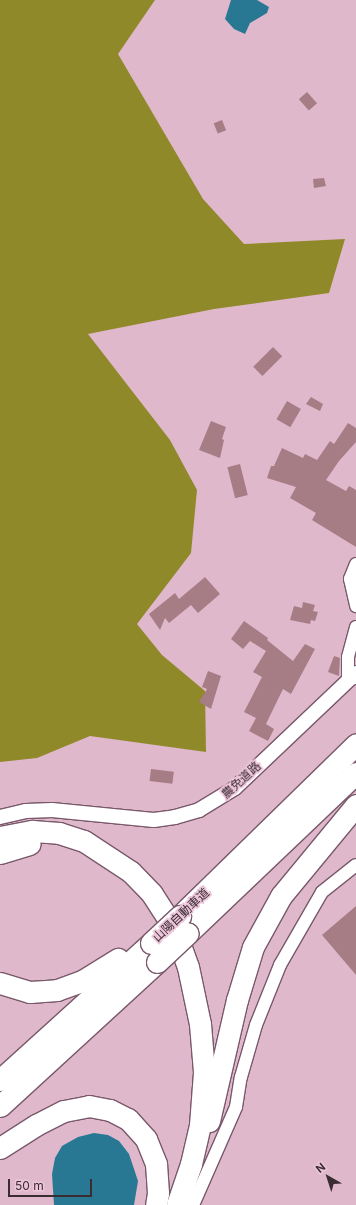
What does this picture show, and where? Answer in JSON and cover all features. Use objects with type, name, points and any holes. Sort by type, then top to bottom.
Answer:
[{"type":"highway","name":"山陽自動車道","points":[[184,924],[356,744]]},
{"type":"highway","name":"山陽自動車道","points":[[0,1080],[152,947],[184,924],[356,773]]},
{"type":"highway","points":[[191,1164],[200,1148],[216,1102],[237,1000],[253,947],[281,896],[356,805]]},
{"type":"highway","points":[[0,837],[32,831],[59,833],[84,841],[131,872],[152,894],[174,928],[190,974],[200,1024],[204,1072],[200,1125],[191,1164],[177,1205]]},
{"type":"highway","points":[[0,853],[29,844],[55,844],[78,852],[104,866],[123,881],[142,902],[162,934],[177,972],[188,1027],[189,1074],[187,1122],[180,1163],[162,1205]]},
{"type":"highway","points":[[0,983],[30,992],[57,990],[84,980],[152,947],[184,924]]},
{"type":"highway","name":"山陽自動車道","points":[[0,1106],[152,947]]},
{"type":"highway","points":[[0,1148],[36,1125],[64,1111],[89,1106],[110,1110],[128,1119],[146,1139],[156,1164],[158,1193],[156,1205]]},
{"type":"street","points":[[356,564],[350,579],[356,606]]},
{"type":"street","points":[[353,676],[348,657],[356,627]]},
{"type":"street","name":"農免道路","points":[[0,817],[26,811],[52,810],[154,820],[175,817],[199,810],[235,788],[353,676]]},
{"type":"street","points":[[193,1205],[236,1107],[241,1077],[256,1025],[280,965],[322,892],[356,865]]},
{"type":"shaded area","points":[[0,0],[155,0],[118,54],[203,199],[244,244],[345,239],[329,293],[214,309],[88,334],[170,440],[197,490],[191,553],[137,624],[162,655],[205,691],[206,752],[90,736],[37,758],[0,762]]},
{"type":"water","points":[[231,0],[257,0],[269,7],[267,13],[250,23],[245,34],[234,29],[225,19]]},
{"type":"water","points":[[94,1133],[108,1135],[119,1141],[129,1154],[138,1181],[134,1205],[54,1205],[52,1174],[55,1158],[62,1146],[78,1137]]},
{"type":"building","points":[[307,92],[317,103],[309,111],[299,99]]},
{"type":"building","points":[[222,120],[226,130],[218,134],[214,123]]},
{"type":"building","points":[[324,178],[326,186],[314,188],[313,179]]},
{"type":"building","points":[[273,347],[282,356],[262,376],[253,367]]},
{"type":"building","points":[[311,397],[323,404],[320,411],[306,404]]},
{"type":"building","points":[[287,401],[301,409],[290,427],[276,419]]},
{"type":"building","points":[[211,421],[226,427],[222,439],[224,440],[220,458],[199,450]]},
{"type":"building","points":[[348,423],[356,428],[356,442],[339,461],[326,480],[346,491],[349,486],[356,490],[356,547],[312,520],[316,513],[290,498],[296,487],[267,478],[271,466],[274,466],[282,448],[303,458],[305,454],[317,460],[330,441],[334,444]]},
{"type":"building","points":[[240,464],[248,495],[235,498],[227,467]]},
{"type":"building","points":[[205,577],[220,594],[198,613],[191,605],[169,623],[165,618],[160,630],[149,614],[175,593],[179,599]]},
{"type":"building","points":[[303,602],[315,605],[313,611],[318,612],[315,621],[311,620],[310,624],[290,620],[294,606],[302,608]]},
{"type":"building","points":[[244,621],[268,638],[267,640],[293,661],[305,644],[315,649],[291,694],[283,689],[266,724],[274,729],[268,741],[249,731],[256,718],[244,712],[262,677],[253,672],[266,651],[250,641],[243,649],[231,639]]},
{"type":"building","points":[[334,656],[340,658],[339,676],[328,672]]},
{"type":"building","points":[[208,671],[221,676],[211,709],[199,702],[207,689],[202,687]]},
{"type":"building","points":[[151,769],[174,772],[172,784],[150,781]]},
{"type":"building","points":[[356,906],[356,975],[322,935]]}]
